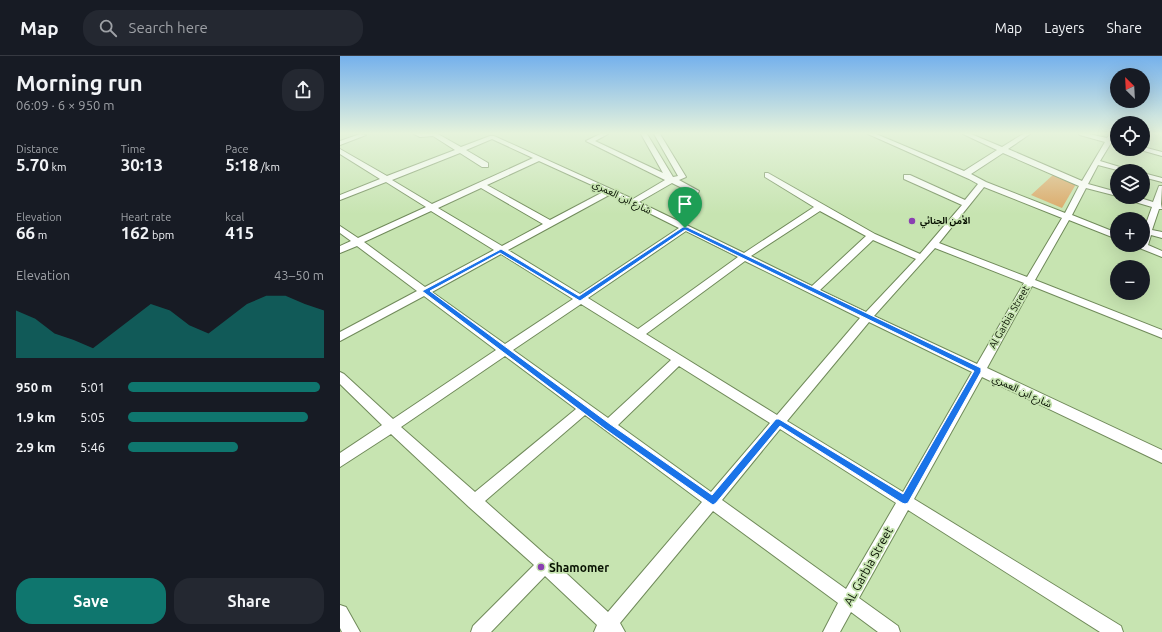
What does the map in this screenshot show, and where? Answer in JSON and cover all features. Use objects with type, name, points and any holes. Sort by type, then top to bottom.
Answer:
[{"type":"street","points":[[356,161],[638,334],[1115,632]]},
{"type":"street","points":[[340,198],[431,161]]},
{"type":"street","points":[[479,161],[485,165]]},
{"type":"street","points":[[340,250],[533,161]]},
{"type":"street","name":"شارع ابن العمري","points":[[545,161],[611,191],[867,317],[1162,457]]},
{"type":"street","points":[[631,161],[695,191]]},
{"type":"street","points":[[633,202],[671,180],[682,177],[672,161],[661,163],[671,180]]},
{"type":"street","points":[[934,161],[965,174],[983,184],[1110,233]]},
{"type":"street","points":[[965,174],[986,161]]},
{"type":"street","points":[[1029,161],[1084,185],[1110,192]]},
{"type":"street","points":[[1096,162],[1110,166]]},
{"type":"street","name":"Al Garbia Street","points":[[905,500],[1067,216],[1096,162]]},
{"type":"street","points":[[768,175],[820,207],[872,236],[922,258]]},
{"type":"street","points":[[907,177],[967,204]]},
{"type":"street","points":[[1150,177],[1162,180]]},
{"type":"street","points":[[340,377],[474,502],[546,564],[610,629],[713,500],[867,317],[922,258],[983,184]]},
{"type":"street","points":[[481,185],[550,224]]},
{"type":"street","points":[[1150,226],[1159,206],[1162,188]]},
{"type":"street","points":[[340,337],[611,191]]},
{"type":"street","points":[[638,334],[744,256],[820,207]]},
{"type":"street","points":[[340,461],[685,228]]},
{"type":"street","points":[[340,229],[892,632]]},
{"type":"street","points":[[1150,232],[1162,235]]},
{"type":"street","points":[[813,290],[872,236]]},
{"type":"street","points":[[934,244],[1162,334]]},
{"type":"street","points":[[1150,249],[1162,254]]},
{"type":"street","points":[[608,426],[678,360]]},
{"type":"street","points":[[474,502],[585,408]]},
{"type":"street","name":"AL Garbia Street","points":[[831,632],[905,500]]},
{"type":"street","points":[[479,632],[546,564]]},
{"type":"street","points":[[340,613],[352,632]]},
{"type":"shaded area","points":[[1054,174],[1076,184],[1062,208],[1031,195]]},
{"type":"place","name":"الأمن الجنائي","points":[[912,221]]},
{"type":"place","name":"Shamomer","points":[[541,567]]},
{"type":"route","points":[[685,228],[979,370],[905,500],[779,422],[713,500],[608,426],[506,349],[425,291],[501,250],[580,299],[685,228]]}]
